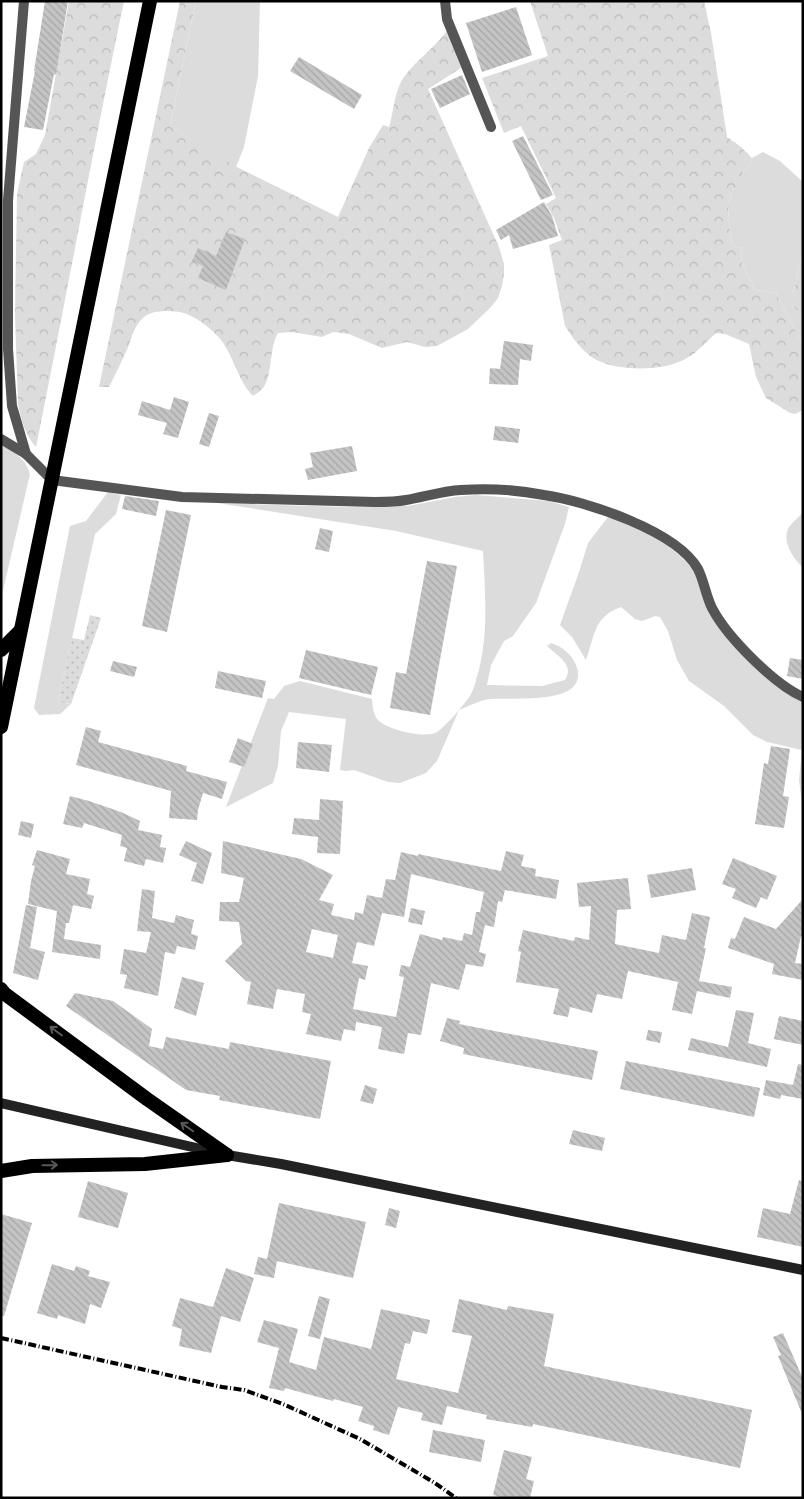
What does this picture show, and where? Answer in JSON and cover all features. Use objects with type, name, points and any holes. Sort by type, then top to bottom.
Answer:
[{"type":"highway","points":[[1,727],[150,1]]},
{"type":"highway","points":[[1,650],[20,631]]},
{"type":"highway","points":[[1,989],[5,994],[147,1099],[227,1155]]},
{"type":"highway","points":[[1,1171],[32,1166],[145,1164],[227,1155]]},
{"type":"main road","points":[[1,1103],[227,1155],[281,1164],[803,1270]]},
{"type":"street","points":[[24,1],[8,200],[8,349],[12,406],[26,454]]},
{"type":"street","points":[[445,1],[447,19],[491,127]]},
{"type":"street","points":[[1,439],[26,454],[52,480],[182,497],[376,502],[405,500],[462,490],[545,495],[580,503],[632,521],[654,532],[680,549],[697,568],[712,608],[740,645],[770,675],[795,694],[803,697]]},
{"type":"green space","points":[[69,1],[124,1],[36,447],[26,432],[18,404],[15,314],[17,194],[24,162],[36,154],[45,135]]},
{"type":"green space","points":[[180,1],[196,1],[170,126],[237,167],[338,217],[369,148],[383,125],[389,127],[396,94],[404,77],[447,30],[461,68],[428,89],[499,247],[504,264],[502,286],[498,298],[468,329],[437,346],[425,347],[407,342],[382,348],[349,334],[333,332],[322,337],[292,332],[278,333],[273,346],[266,382],[262,389],[253,396],[243,383],[218,336],[187,314],[170,311],[158,312],[147,315],[140,321],[109,387],[99,387]]},
{"type":"green space","points":[[196,1],[260,1],[258,76],[244,147],[236,167],[170,126]]},
{"type":"green space","points":[[530,1],[704,1],[711,33],[727,137],[752,158],[750,166],[743,171],[731,195],[729,220],[732,246],[741,248],[742,263],[755,290],[776,293],[803,345],[803,410],[795,414],[790,413],[766,398],[756,377],[749,344],[725,334],[716,333],[695,353],[677,363],[653,368],[627,368],[603,363],[593,358],[581,348],[565,326],[549,245],[562,240],[554,218],[546,204],[556,198],[521,126],[504,133],[482,78],[548,56]]},
{"type":"green space","points":[[763,152],[780,161],[803,182],[803,251],[793,294],[801,300],[792,305],[803,316],[803,345],[776,293],[755,290],[742,263],[741,248],[732,246],[729,227],[731,195],[743,171],[750,166],[752,158]]},
{"type":"green space","points":[[803,251],[803,316],[792,305],[800,300],[793,294]]},
{"type":"green space","points":[[1,444],[15,453],[26,464],[30,474],[1,599]]},
{"type":"green space","points":[[108,492],[121,495],[116,514],[95,534],[58,702],[71,704],[60,714],[39,715],[34,708],[70,526],[86,521]]},
{"type":"green space","points":[[476,495],[549,501],[569,507],[565,524],[536,603],[513,636],[504,641],[491,665],[487,685],[542,686],[565,680],[568,669],[564,661],[547,646],[551,643],[566,651],[576,665],[578,678],[572,688],[562,694],[547,697],[487,700],[459,710],[437,761],[426,773],[400,783],[388,782],[354,770],[340,770],[346,719],[289,712],[281,731],[278,766],[273,783],[226,807],[268,698],[274,699],[284,686],[300,681],[372,699],[374,714],[377,719],[391,728],[416,734],[437,732],[461,707],[470,696],[474,687],[484,643],[485,597],[483,551],[396,531],[217,503],[346,507],[408,506]]},
{"type":"green space","points":[[803,512],[803,567],[789,549],[786,538],[789,527]]},
{"type":"green space","points":[[608,517],[651,536],[680,556],[692,569],[706,602],[712,610],[772,680],[803,703],[803,810],[799,780],[802,750],[767,742],[753,735],[724,706],[689,681],[677,660],[668,631],[660,617],[655,616],[642,621],[635,619],[621,607],[612,611],[605,616],[596,628],[586,660],[572,637],[560,625],[588,543]]},
{"type":"green space","points":[[90,615],[101,618],[71,704],[58,702],[72,638],[84,640]]},
{"type":"building","points":[[45,1],[68,1],[56,75],[54,74],[43,130],[24,127],[35,71]]},
{"type":"building","points":[[516,7],[532,55],[482,72],[466,23]]},
{"type":"building","points":[[299,57],[362,95],[354,109],[290,71]]},
{"type":"building","points":[[462,75],[470,94],[440,108],[431,89]]},
{"type":"building","points":[[523,136],[553,195],[541,200],[512,141]]},
{"type":"building","points":[[544,202],[552,216],[558,236],[513,249],[509,235],[501,240],[496,230]]},
{"type":"building","points":[[226,232],[245,239],[226,290],[198,278],[203,266],[192,261],[198,248],[216,256]]},
{"type":"building","points":[[504,341],[533,345],[531,361],[520,359],[518,385],[489,384],[490,368],[500,369]]},
{"type":"building","points":[[174,397],[189,402],[178,438],[163,434],[167,423],[138,415],[142,401],[170,410]]},
{"type":"building","points":[[209,413],[219,416],[209,447],[199,444]]},
{"type":"building","points":[[495,426],[520,429],[518,443],[493,440]]},
{"type":"building","points":[[352,446],[357,471],[308,480],[305,469],[313,467],[310,453]]},
{"type":"building","points":[[125,496],[159,501],[156,516],[122,509]]},
{"type":"building","points":[[166,510],[191,515],[167,632],[142,626]]},
{"type":"building","points":[[320,528],[333,531],[329,552],[315,549]]},
{"type":"building","points":[[427,561],[457,566],[430,715],[390,708],[396,672],[406,674]]},
{"type":"building","points":[[306,650],[378,667],[371,695],[299,678]]},
{"type":"building","points":[[790,658],[803,660],[803,679],[787,676]]},
{"type":"building","points":[[113,661],[137,667],[134,677],[110,671]]},
{"type":"building","points":[[218,671],[266,681],[262,698],[215,688]]},
{"type":"building","points":[[86,727],[101,731],[98,742],[187,766],[186,771],[227,782],[222,799],[203,793],[197,820],[169,818],[171,791],[76,765]]},
{"type":"building","points":[[238,738],[253,744],[244,767],[229,762]]},
{"type":"building","points":[[298,742],[332,745],[329,772],[296,768]]},
{"type":"building","points":[[771,746],[790,749],[783,796],[789,797],[784,828],[755,824],[764,763],[768,764]]},
{"type":"building","points":[[70,796],[121,812],[140,821],[138,830],[162,835],[160,847],[166,848],[163,863],[146,859],[144,866],[124,861],[127,848],[120,846],[122,835],[84,823],[82,828],[63,824]]},
{"type":"building","points":[[320,799],[343,801],[340,854],[317,853],[318,837],[292,834],[294,818],[319,820]]},
{"type":"building","points":[[21,821],[34,824],[31,838],[18,835]]},
{"type":"building","points":[[186,841],[212,853],[203,884],[191,881],[197,863],[179,855]]},
{"type":"building","points":[[223,841],[301,859],[333,875],[319,900],[334,904],[331,915],[354,920],[355,912],[363,914],[367,895],[382,898],[386,879],[395,880],[401,852],[501,871],[506,851],[524,855],[521,866],[536,869],[535,876],[559,880],[556,899],[505,890],[502,902],[498,901],[494,927],[485,925],[479,952],[486,954],[483,967],[466,964],[459,990],[431,983],[421,1035],[408,1033],[404,1054],[378,1049],[382,1027],[356,1022],[355,1031],[344,1029],[341,1041],[306,1034],[311,1014],[302,1012],[305,994],[277,989],[273,1009],[247,1004],[251,982],[246,981],[225,961],[242,944],[239,922],[219,921],[220,902],[239,902],[244,878],[221,873]],"holes":[[[411,874],[484,892],[480,912],[476,912],[472,935],[464,933],[462,941],[443,937],[442,940],[420,934],[410,967],[401,965],[399,976],[404,977],[396,1017],[353,1009],[359,978],[365,980],[368,966],[352,963],[357,942],[374,946],[382,913],[404,917]],[[312,929],[338,935],[333,958],[306,952]]]},
{"type":"building","points":[[37,850],[70,859],[66,874],[90,879],[87,894],[94,896],[91,909],[73,905],[69,923],[66,923],[64,939],[101,945],[100,959],[52,952],[57,911],[28,904],[35,866],[32,865]]},
{"type":"building","points":[[733,858],[777,876],[767,900],[761,897],[756,908],[732,898],[736,889],[722,884]]},
{"type":"building","points":[[692,868],[696,890],[651,898],[647,875]]},
{"type":"building","points":[[628,878],[631,909],[617,910],[615,944],[659,953],[662,935],[686,940],[692,913],[710,917],[699,981],[732,987],[730,998],[697,991],[692,1014],[672,1010],[678,982],[628,971],[622,999],[597,994],[592,1013],[570,1007],[568,1017],[553,1014],[559,989],[516,982],[521,952],[518,951],[523,930],[574,941],[575,937],[589,940],[591,906],[579,907],[577,883]]},
{"type":"building","points":[[142,889],[155,891],[152,918],[174,923],[176,915],[194,920],[191,934],[198,936],[195,950],[177,946],[175,954],[165,952],[158,996],[124,988],[127,975],[120,974],[124,949],[146,953],[151,932],[137,931]]},
{"type":"building","points":[[803,899],[803,936],[801,936],[795,963],[803,964],[803,980],[772,974],[774,964],[728,948],[731,938],[735,939],[744,917],[776,929]]},
{"type":"building","points":[[26,905],[37,907],[30,948],[45,952],[38,980],[13,973]]},
{"type":"building","points":[[411,908],[425,911],[422,925],[408,922]]},
{"type":"building","points":[[182,977],[204,983],[196,1016],[174,1008]]},
{"type":"building","points":[[75,993],[113,1001],[152,1029],[149,1046],[163,1049],[166,1037],[229,1049],[230,1042],[331,1061],[320,1119],[219,1100],[220,1096],[186,1090],[66,1006]]},
{"type":"building","points":[[736,1010],[754,1013],[748,1043],[771,1049],[767,1067],[688,1050],[691,1038],[728,1047]]},
{"type":"building","points":[[779,1016],[803,1021],[803,1045],[774,1039]]},
{"type":"building","points":[[447,1018],[460,1021],[459,1024],[598,1051],[592,1080],[463,1054],[464,1048],[440,1041]]},
{"type":"building","points":[[648,1030],[662,1032],[660,1043],[646,1040]]},
{"type":"building","points":[[626,1061],[760,1088],[754,1117],[620,1089]]},
{"type":"building","points":[[798,1064],[803,1065],[803,1099],[781,1095],[780,1099],[763,1095],[766,1080],[793,1085]]},
{"type":"building","points":[[365,1085],[377,1089],[373,1104],[360,1101]]},
{"type":"building","points":[[573,1130],[605,1138],[602,1151],[569,1144]]},
{"type":"building","points":[[799,1180],[803,1181],[803,1247],[757,1237],[763,1208],[790,1214]]},
{"type":"building","points":[[88,1181],[128,1193],[118,1228],[78,1217]]},
{"type":"building","points":[[279,1203],[366,1222],[353,1278],[277,1261],[274,1278],[254,1274],[258,1257],[267,1259]]},
{"type":"building","points":[[389,1208],[400,1211],[396,1228],[385,1225]]},
{"type":"building","points":[[1,1214],[32,1223],[4,1316],[1,1315]]},
{"type":"building","points":[[52,1264],[74,1271],[76,1266],[90,1271],[88,1276],[110,1282],[101,1308],[90,1304],[85,1324],[58,1315],[57,1319],[37,1313]]},
{"type":"building","points":[[226,1268],[254,1278],[240,1322],[221,1316],[211,1353],[179,1346],[182,1329],[172,1326],[180,1298],[213,1307]]},
{"type":"building","points":[[319,1296],[330,1299],[320,1339],[308,1336]]},
{"type":"building","points":[[459,1299],[507,1310],[508,1306],[554,1314],[544,1366],[752,1410],[740,1468],[533,1424],[532,1427],[486,1419],[487,1415],[447,1406],[442,1425],[421,1420],[423,1413],[398,1407],[389,1435],[373,1430],[374,1426],[358,1421],[363,1407],[285,1388],[284,1391],[269,1388],[279,1348],[257,1342],[264,1320],[298,1329],[289,1362],[316,1370],[324,1337],[371,1349],[381,1309],[430,1320],[427,1334],[413,1331],[410,1344],[405,1343],[396,1379],[458,1393],[472,1336],[452,1332]]},
{"type":"building","points":[[783,1333],[803,1379],[803,1416],[778,1356],[781,1355],[773,1337]]},
{"type":"building","points":[[433,1430],[485,1440],[481,1462],[429,1452]]},
{"type":"building","points":[[504,1450],[532,1457],[526,1479],[534,1481],[530,1498],[505,1498],[493,1495]]},
{"type":"railway","points":[[1,1338],[222,1387],[244,1390],[283,1404],[360,1439],[435,1483],[456,1498]]}]
